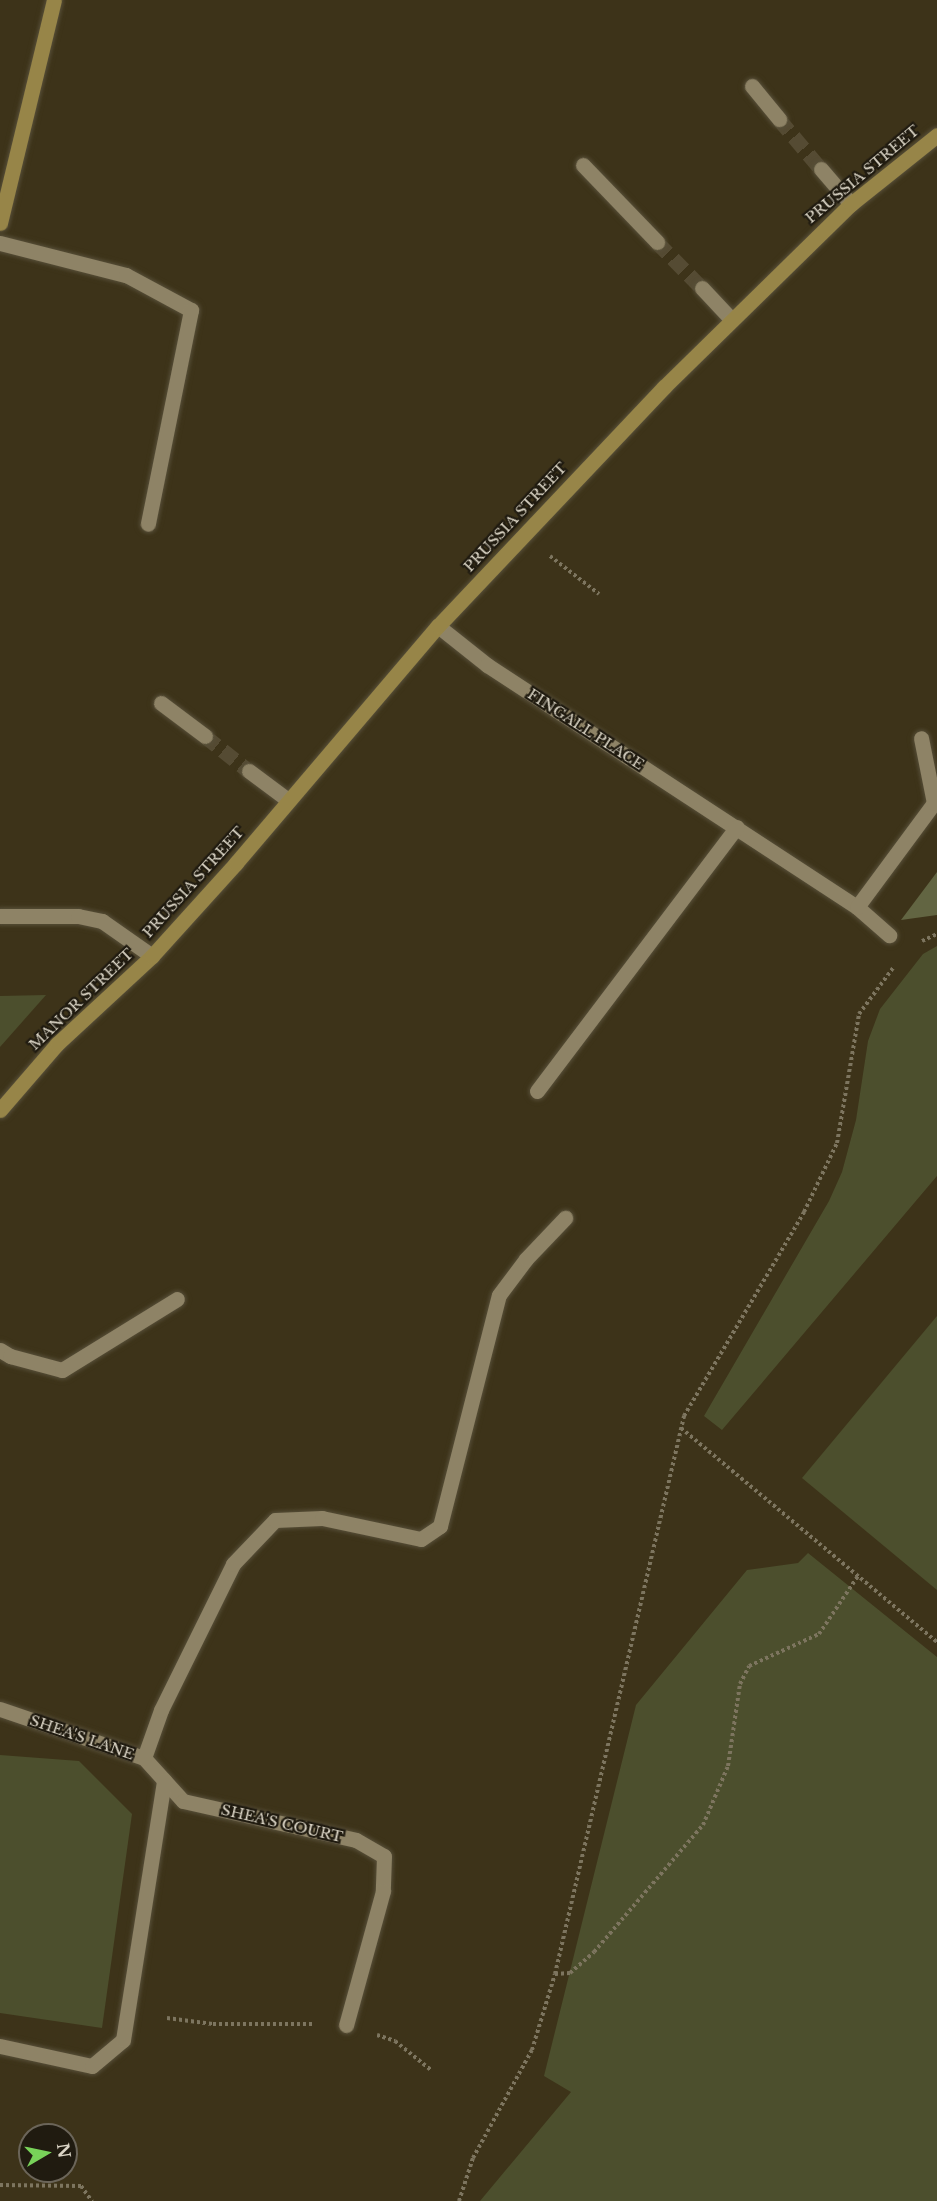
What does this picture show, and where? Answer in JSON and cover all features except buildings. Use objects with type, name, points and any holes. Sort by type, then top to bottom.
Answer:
[{"type":"main road","points":[[0,223],[54,0]]},
{"type":"main road","name":"PRUSSIA STREET","points":[[152,956],[438,626],[730,318],[851,204],[937,135]]},
{"type":"main road","name":"MANOR STREET","points":[[0,1110],[57,1044],[152,956]]},
{"type":"street","points":[[752,86],[779,119]]},
{"type":"street","points":[[583,165],[657,242]]},
{"type":"street","points":[[821,169],[851,204]]},
{"type":"street","points":[[0,243],[126,274],[191,310],[148,524]]},
{"type":"street","points":[[702,288],[730,318]]},
{"type":"street","name":"FINGALL PLACE","points":[[438,626],[488,665],[857,907],[889,935]]},
{"type":"street","points":[[161,703],[204,736]]},
{"type":"street","points":[[857,907],[934,803],[921,738]]},
{"type":"street","points":[[249,771],[288,800]]},
{"type":"street","points":[[537,1091],[737,827]]},
{"type":"street","name":"MANOR STREET","points":[[0,915],[78,916],[102,921],[152,956]]},
{"type":"street","points":[[144,1758],[161,1710],[233,1564],[275,1520],[322,1518],[421,1539],[440,1526],[499,1295],[526,1259],[565,1218]]},
{"type":"street","points":[[0,1350],[10,1356],[62,1370],[177,1299]]},
{"type":"street","name":"SHEA'S LANE","points":[[0,1709],[144,1758],[183,1801]]},
{"type":"street","points":[[0,2046],[92,2066],[123,2040],[164,1780]]},
{"type":"street","name":"SHEA'S COURT","points":[[183,1801],[356,1840],[384,1856],[382,1891],[346,2025]]},
{"type":"path","points":[[580,580],[599,594]]},
{"type":"path","points":[[916,944],[937,934]]},
{"type":"path","points":[[459,2201],[473,2158],[532,2050],[555,1974],[684,1416],[740,1316],[804,1212],[837,1143],[859,1014],[896,963]]},
{"type":"path","points":[[681,1428],[937,1642]]},
{"type":"path","points":[[555,1974],[570,1973],[594,1952],[703,1825],[728,1766],[740,1684],[749,1666],[819,1634],[858,1576]]},
{"type":"path","points":[[167,2018],[213,2024],[346,2025],[394,2041],[431,2070]]},
{"type":"path","points":[[0,2185],[81,2186],[92,2201]]},
{"type":"green space","points":[[937,872],[937,915],[901,920]]},
{"type":"green space","points":[[937,946],[937,1176],[722,1430],[704,1416],[829,1201],[842,1172],[856,1120],[868,1041],[880,1009],[923,954]]},
{"type":"green space","points":[[46,995],[0,1047],[0,996]]},
{"type":"green space","points":[[937,1316],[937,1590],[802,1478]]},
{"type":"green space","points":[[808,1553],[937,1657],[937,2201],[480,2201],[571,2092],[544,2076],[636,1705],[747,1570],[798,1563]]},
{"type":"green space","points":[[0,1755],[79,1761],[132,1814],[102,2028],[0,2013]]},
{"type":"tunnel","points":[[779,119],[821,169]]},
{"type":"tunnel","points":[[657,242],[702,288]]},
{"type":"tunnel","points":[[205,736],[249,771]]}]
